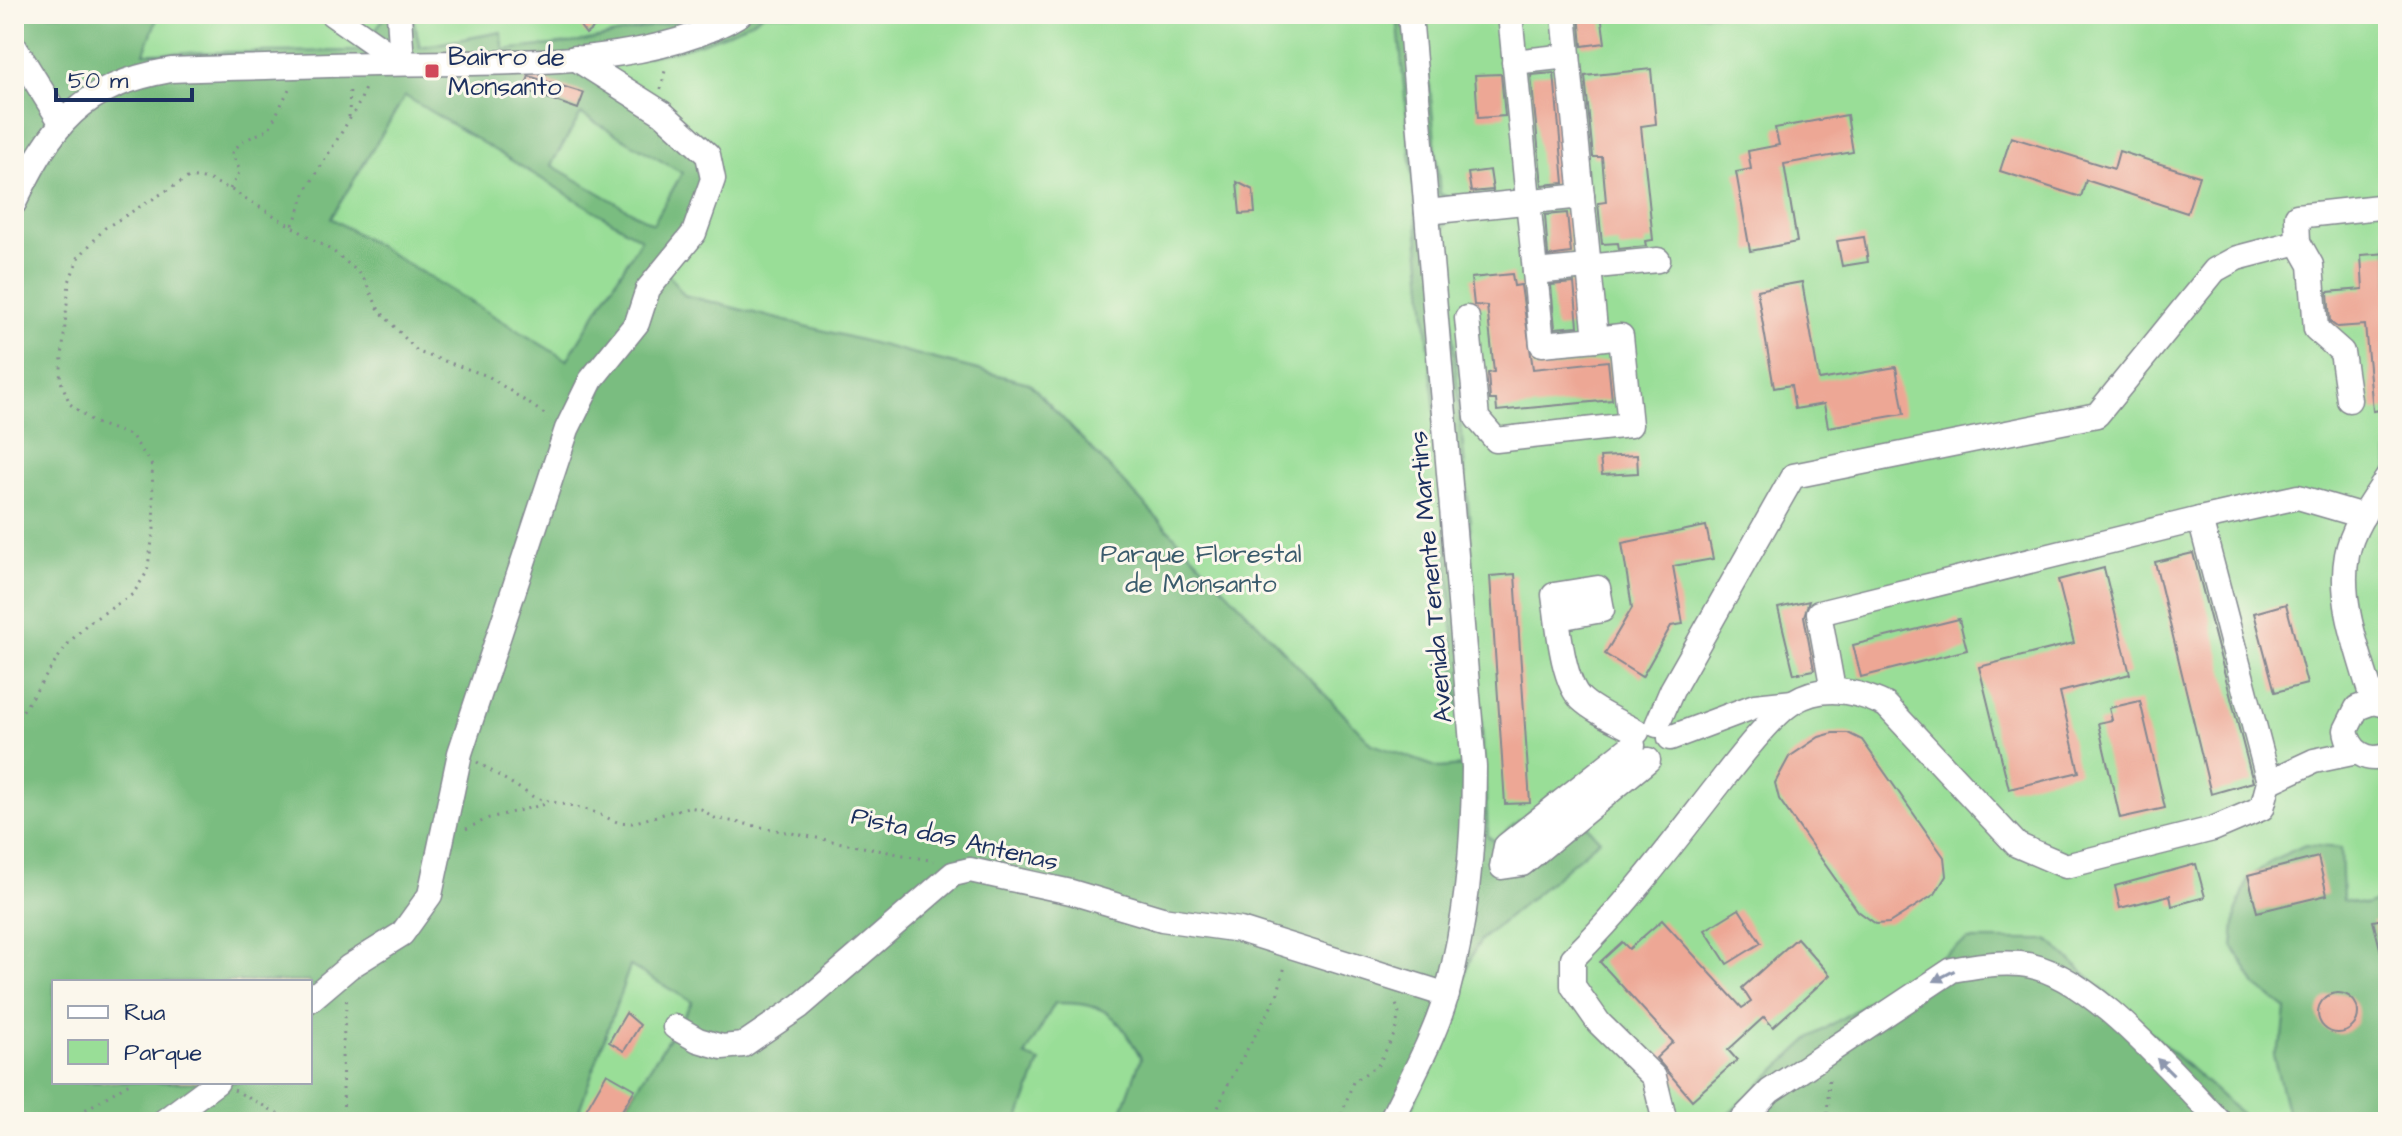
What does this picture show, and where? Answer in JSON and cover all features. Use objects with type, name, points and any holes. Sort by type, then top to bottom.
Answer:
[{"type":"street","points":[[332,14],[402,63]]},
{"type":"street","points":[[399,14],[402,63]]},
{"type":"street","points":[[14,203],[33,163],[61,122],[113,84],[137,76],[171,70],[575,58],[656,46],[725,23],[740,14]]},
{"type":"street","name":"Avenida Tenente Martins","points":[[1390,1122],[1447,995],[1469,878],[1474,767],[1410,14]]},
{"type":"street","points":[[1467,318],[1477,418],[1496,440],[1630,425],[1621,336],[1542,344],[1510,14]]},
{"type":"street","points":[[1564,14],[1596,339]]},
{"type":"street","points":[[14,46],[61,122]]},
{"type":"street","points":[[1514,62],[1568,56]]},
{"type":"street","points":[[312,998],[349,967],[402,934],[421,912],[436,882],[460,753],[567,429],[591,380],[637,323],[648,289],[694,233],[712,188],[708,155],[662,113],[575,58]]},
{"type":"street","points":[[1427,212],[1582,196]]},
{"type":"street","points":[[2349,400],[2342,352],[2316,329],[2311,265],[2298,242],[2297,216],[2388,206]]},
{"type":"street","points":[[1469,878],[1488,876],[1502,867],[1522,864],[1649,740],[1672,690],[1793,476],[2097,415],[2215,270],[2237,258],[2298,242]]},
{"type":"street","points":[[1535,272],[1658,260]]},
{"type":"street","points":[[2386,758],[2369,758],[2357,752],[2347,739],[2347,721],[2357,708],[2380,704],[2347,611],[2347,554],[2363,516],[2388,477]]},
{"type":"street","points":[[1833,690],[1819,613],[2298,497],[2363,516]]},
{"type":"street","points":[[1558,618],[1570,684],[1582,700],[1649,740],[1755,706],[1793,702],[1833,690],[1860,692],[1886,705],[2017,845],[2066,866],[2213,829],[2262,808],[2269,782],[2200,519]]},
{"type":"street","points":[[1665,1122],[1654,1077],[1599,1023],[1573,986],[1573,958],[1610,921],[1739,758],[1793,702]]},
{"type":"street","points":[[2269,782],[2314,761],[2357,752]]},
{"type":"street","points":[[675,1027],[698,1040],[722,1047],[743,1045],[800,1006],[953,874],[970,870]]},
{"type":"street","name":"Pista das Antenas","points":[[970,870],[1071,892],[1162,919],[1240,930],[1384,978],[1447,995]]},
{"type":"street","points":[[1740,1122],[1770,1091],[1952,970],[1987,964],[2023,964],[2070,982],[2107,1009],[2220,1122]]},
{"type":"street","points":[[163,1122],[223,1085]]},
{"type":"path","points":[[349,117],[362,64]]},
{"type":"path","points":[[293,225],[307,189],[360,102],[362,64]]},
{"type":"path","points":[[662,113],[662,74],[667,64]]},
{"type":"path","points":[[230,189],[240,171],[232,153],[241,142],[269,129],[276,121],[285,93],[293,84]]},
{"type":"path","points":[[14,724],[66,646],[87,624],[133,594],[147,572],[154,529],[156,488],[152,466],[132,436],[93,422],[70,404],[60,379],[69,282],[78,258],[105,228],[189,177],[210,180],[230,189],[334,252],[362,275],[379,310],[418,352],[488,376],[567,429]]},
{"type":"path","name":"Pista das Antenas","points":[[460,753],[535,798],[550,804],[589,810],[625,824],[666,811],[701,809],[715,818],[876,847],[970,870]]},
{"type":"path","points":[[444,834],[501,814],[550,804]]},
{"type":"path","points":[[1212,1122],[1229,1082],[1277,996],[1288,946]]},
{"type":"path","points":[[344,1122],[342,1054],[349,967]]},
{"type":"path","points":[[1339,1122],[1353,1082],[1378,1065],[1395,1033],[1399,1012],[1384,978]]},
{"type":"path","points":[[1827,1122],[1829,1074]]},
{"type":"path","points":[[65,1122],[128,1084]]},
{"type":"path","points":[[223,1085],[294,1122]]},
{"type":"green space","name":"Parque Florestal de Monsanto","points":[[14,14],[2388,14],[2388,1122],[14,1122]]},
{"type":"green space","points":[[14,14],[159,14],[144,53],[360,51],[383,19],[383,14],[412,14],[420,47],[501,32],[504,50],[579,42],[680,20],[689,14],[764,14],[699,44],[585,66],[662,113],[712,171],[664,269],[684,295],[1029,383],[1372,744],[1439,768],[1462,766],[1445,517],[1397,14],[1423,14],[1440,194],[1451,198],[1453,220],[1443,226],[1470,524],[1488,836],[1494,841],[1555,791],[1600,840],[1481,940],[1407,1122],[1118,1122],[1141,1058],[1124,1030],[1108,1014],[1087,1005],[1055,1003],[1025,1056],[1040,1062],[1018,1122],[615,1122],[692,1002],[630,966],[575,1122],[14,1122]],"holes":[[[405,96],[641,239],[567,360],[331,218]],[[581,114],[682,173],[653,224],[551,165]]]},
{"type":"green space","points":[[2305,845],[2341,848],[2343,900],[2366,905],[2388,896],[2388,1100],[2382,1122],[2297,1122],[2288,1115],[2273,1055],[2283,1037],[2286,1009],[2256,986],[2233,946],[2236,913],[2248,879],[2274,859]]},
{"type":"green space","points":[[1968,940],[2048,940],[2250,1122],[1720,1122],[1810,1038]]},
{"type":"building","points":[[571,14],[611,14],[586,34]]},
{"type":"building","points":[[1579,14],[1601,14],[1605,43],[1582,46]]},
{"type":"building","points":[[1651,69],[1656,124],[1641,126],[1653,240],[1645,241],[1646,246],[1619,249],[1618,243],[1602,244],[1598,203],[1606,202],[1602,157],[1593,157],[1585,76]]},
{"type":"building","points":[[1554,73],[1564,183],[1542,185],[1531,75]]},
{"type":"building","points":[[1501,74],[1505,116],[1478,118],[1475,75]]},
{"type":"building","points":[[529,76],[584,93],[578,109],[524,90]]},
{"type":"building","points":[[1847,115],[1853,152],[1784,164],[1797,242],[1750,251],[1736,172],[1751,169],[1748,151],[1779,145],[1775,128]]},
{"type":"building","points":[[2011,137],[2114,169],[2119,151],[2199,176],[2187,213],[2086,180],[2081,197],[2000,171]]},
{"type":"building","points":[[1490,170],[1493,190],[1471,192],[1468,173]]},
{"type":"building","points":[[1237,182],[1253,190],[1255,213],[1240,214]]},
{"type":"building","points":[[1567,213],[1571,253],[1548,256],[1545,215]]},
{"type":"building","points":[[1864,237],[1868,262],[1842,266],[1837,241]]},
{"type":"building","points":[[2388,253],[2388,409],[2373,411],[2365,325],[2337,327],[2330,322],[2328,292],[2363,289],[2361,255]]},
{"type":"building","points":[[1512,274],[1514,286],[1521,285],[1533,369],[1608,361],[1612,400],[1497,411],[1496,400],[1490,400],[1488,373],[1494,372],[1487,306],[1474,305],[1471,278]]},
{"type":"building","points":[[1802,282],[1819,380],[1896,367],[1904,414],[1828,427],[1824,404],[1795,409],[1791,385],[1774,388],[1757,290]]},
{"type":"building","points":[[1574,283],[1578,326],[1555,328],[1551,285]]},
{"type":"building","points":[[1637,455],[1638,473],[1602,475],[1600,457]]},
{"type":"building","points":[[1706,526],[1713,559],[1673,566],[1683,624],[1671,626],[1642,677],[1605,654],[1632,608],[1622,543]]},
{"type":"building","points":[[2193,553],[2253,782],[2211,794],[2155,562]]},
{"type":"building","points":[[2104,568],[2130,674],[2060,692],[2079,772],[2009,789],[1979,667],[2074,643],[2058,580]]},
{"type":"building","points":[[1515,574],[1530,803],[1505,804],[1490,576]]},
{"type":"building","points":[[1809,601],[1804,616],[1814,670],[1794,674],[1778,608]]},
{"type":"building","points":[[2286,604],[2307,684],[2275,692],[2254,613]]},
{"type":"building","points":[[1959,619],[1967,650],[1861,677],[1853,645]]},
{"type":"building","points":[[2140,701],[2165,808],[2120,818],[2098,723],[2112,720],[2109,708]]},
{"type":"building","points":[[1848,733],[1862,740],[1944,857],[1946,876],[1935,894],[1889,923],[1876,924],[1858,911],[1779,799],[1775,783],[1789,757],[1819,737]]},
{"type":"building","points":[[2318,857],[2327,895],[2257,912],[2248,875]]},
{"type":"building","points":[[2196,864],[2205,897],[2172,906],[2170,895],[2120,908],[2115,886]]},
{"type":"building","points":[[1739,909],[1761,943],[1727,964],[1705,930]]},
{"type":"building","points":[[2388,918],[2388,960],[2383,960],[2373,921]]},
{"type":"building","points":[[1662,920],[1742,1008],[1751,1002],[1742,988],[1797,938],[1830,975],[1773,1027],[1764,1017],[1728,1050],[1737,1060],[1692,1100],[1656,1058],[1673,1042],[1600,962],[1622,942],[1629,949]]},
{"type":"building","points":[[2338,993],[2352,999],[2358,1013],[2352,1027],[2338,1033],[2324,1027],[2318,1013],[2324,999]]},
{"type":"building","points":[[626,1013],[640,1025],[624,1051],[609,1042]]},
{"type":"building","points":[[607,1073],[635,1089],[615,1122],[600,1122],[584,1113]]},
{"type":"place","name":"Bairro de Monsanto","points":[[432,71]]}]
